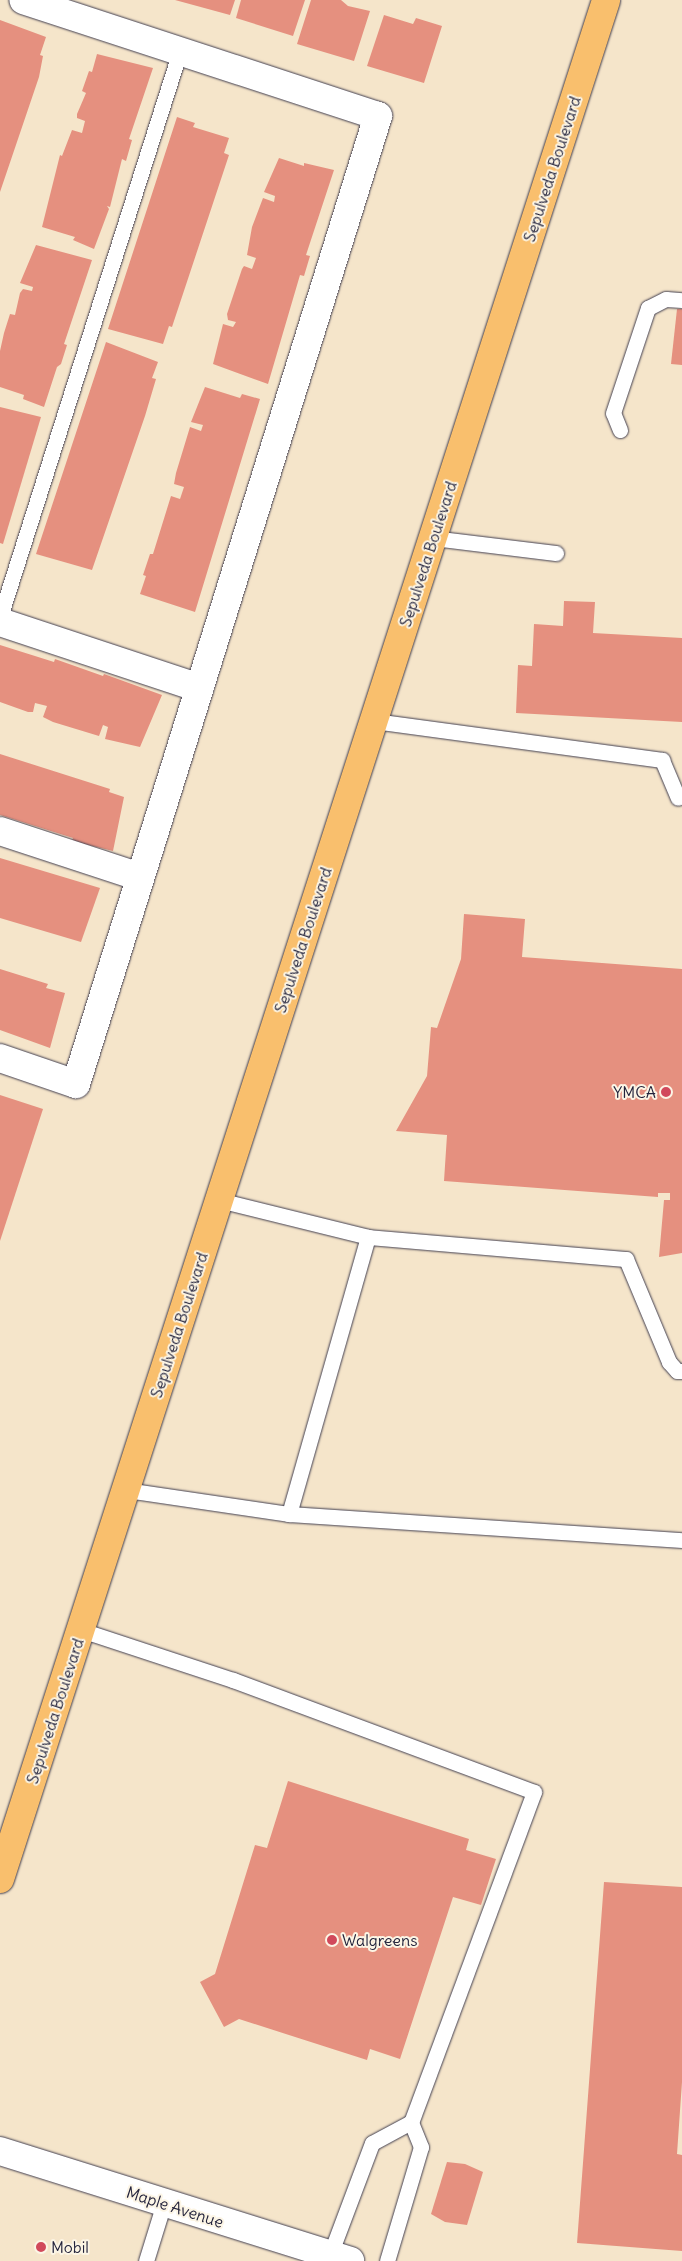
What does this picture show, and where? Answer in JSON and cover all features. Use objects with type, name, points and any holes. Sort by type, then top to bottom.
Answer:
[{"type":"main road","name":"Sepulveda Boulevard","points":[[0,1879],[606,0]]},
{"type":"street","points":[[0,1058],[76,1084],[378,116],[24,0]]},
{"type":"street","points":[[0,622],[200,688]]},
{"type":"street","points":[[0,832],[140,877]]},
{"type":"street","name":"Maple Avenue","points":[[0,2151],[340,2258]]},
{"type":"lane","points":[[0,617],[180,51]]},
{"type":"lane","points":[[620,430],[613,413],[648,308],[666,299],[682,300]]},
{"type":"lane","points":[[433,538],[556,553]]},
{"type":"lane","points":[[374,721],[662,760],[678,798]]},
{"type":"lane","points":[[220,1200],[368,1236],[626,1259],[669,1362],[677,1370],[682,1371]]},
{"type":"lane","points":[[289,1514],[368,1236]]},
{"type":"lane","points":[[126,1490],[289,1514],[682,1540]]},
{"type":"lane","points":[[81,1630],[233,1680],[534,1792],[411,2122],[372,2143],[340,2258]]},
{"type":"lane","points":[[387,2261],[422,2147],[411,2122]]},
{"type":"lane","points":[[146,2261],[164,2204]]},
{"type":"building","points":[[175,0],[235,0],[230,15]]},
{"type":"building","points":[[241,0],[305,0],[293,36],[236,18]]},
{"type":"building","points":[[311,0],[341,0],[348,6],[370,11],[354,61],[297,44]]},
{"type":"building","points":[[384,15],[413,24],[416,18],[442,26],[424,83],[367,66]]},
{"type":"building","points":[[0,20],[46,37],[40,55],[43,56],[39,77],[0,192]]},
{"type":"building","points":[[97,54],[153,68],[129,139],[132,140],[126,161],[122,159],[110,207],[107,206],[109,209],[94,249],[73,240],[75,237],[42,227],[60,155],[62,156],[72,130],[82,133],[85,121],[77,118],[77,114],[86,93],[82,91],[89,71],[92,72]]},
{"type":"building","points":[[177,117],[195,123],[193,127],[229,138],[224,153],[229,155],[172,327],[169,326],[163,344],[108,329]]},
{"type":"building","points":[[279,158],[304,166],[304,163],[334,170],[306,255],[310,256],[304,276],[300,275],[268,384],[213,364],[223,324],[233,327],[236,322],[228,320],[227,314],[242,269],[244,266],[252,269],[256,258],[247,255],[252,227],[263,198],[274,202],[275,196],[264,192]]},
{"type":"building","points":[[36,245],[92,260],[64,344],[67,345],[61,364],[57,367],[44,407],[23,399],[24,395],[0,387],[0,351],[4,333],[10,314],[15,315],[20,293],[23,289],[32,291],[33,287],[20,283]]},
{"type":"building","points":[[677,309],[682,309],[682,365],[671,364]]},
{"type":"building","points":[[106,342],[158,362],[152,378],[156,379],[145,416],[92,570],[36,554]]},
{"type":"building","points":[[205,387],[240,398],[242,394],[260,399],[195,612],[140,594],[146,576],[143,575],[150,554],[153,554],[171,496],[180,499],[184,487],[174,484],[176,473],[190,427],[201,431],[203,425],[191,422]]},
{"type":"building","points":[[0,407],[41,417],[3,544],[0,543]]},
{"type":"building","points":[[564,601],[595,602],[593,633],[682,638],[682,722],[516,713],[518,665],[532,666],[534,624],[563,626]]},
{"type":"building","points":[[0,645],[54,662],[55,659],[103,676],[104,674],[162,695],[140,747],[105,739],[108,727],[103,725],[99,736],[53,722],[43,717],[47,706],[35,703],[33,712],[28,712],[0,702]]},
{"type":"building","points":[[0,754],[110,789],[109,792],[124,797],[113,851],[72,841],[73,838],[0,815]]},
{"type":"building","points":[[0,858],[100,888],[81,942],[0,918]]},
{"type":"building","points":[[464,914],[525,919],[522,957],[682,969],[682,1253],[659,1257],[664,1200],[670,1200],[670,1193],[658,1193],[658,1197],[444,1181],[447,1135],[396,1131],[427,1076],[431,1027],[437,1028],[461,959]]},
{"type":"building","points":[[0,969],[48,984],[46,988],[65,993],[50,1048],[0,1030]]},
{"type":"building","points":[[0,1095],[43,1109],[0,1241]]},
{"type":"building","name":"Walgreens","points":[[288,1781],[469,1839],[466,1850],[496,1859],[481,1905],[453,1897],[400,2059],[370,2049],[367,2060],[239,2019],[224,2027],[200,1982],[215,1974],[255,1845],[267,1848]]},
{"type":"building","points":[[604,1882],[682,1887],[682,2082],[677,2154],[682,2155],[682,2251],[577,2243]]},
{"type":"building","points":[[447,2162],[465,2164],[483,2172],[467,2225],[445,2222],[431,2214]]},
{"type":"place","name":"YMCA","points":[[666,1092]]},
{"type":"place","name":"Walgreens","points":[[332,1940]]},
{"type":"place","name":"Mobil","points":[[41,2247]]}]
